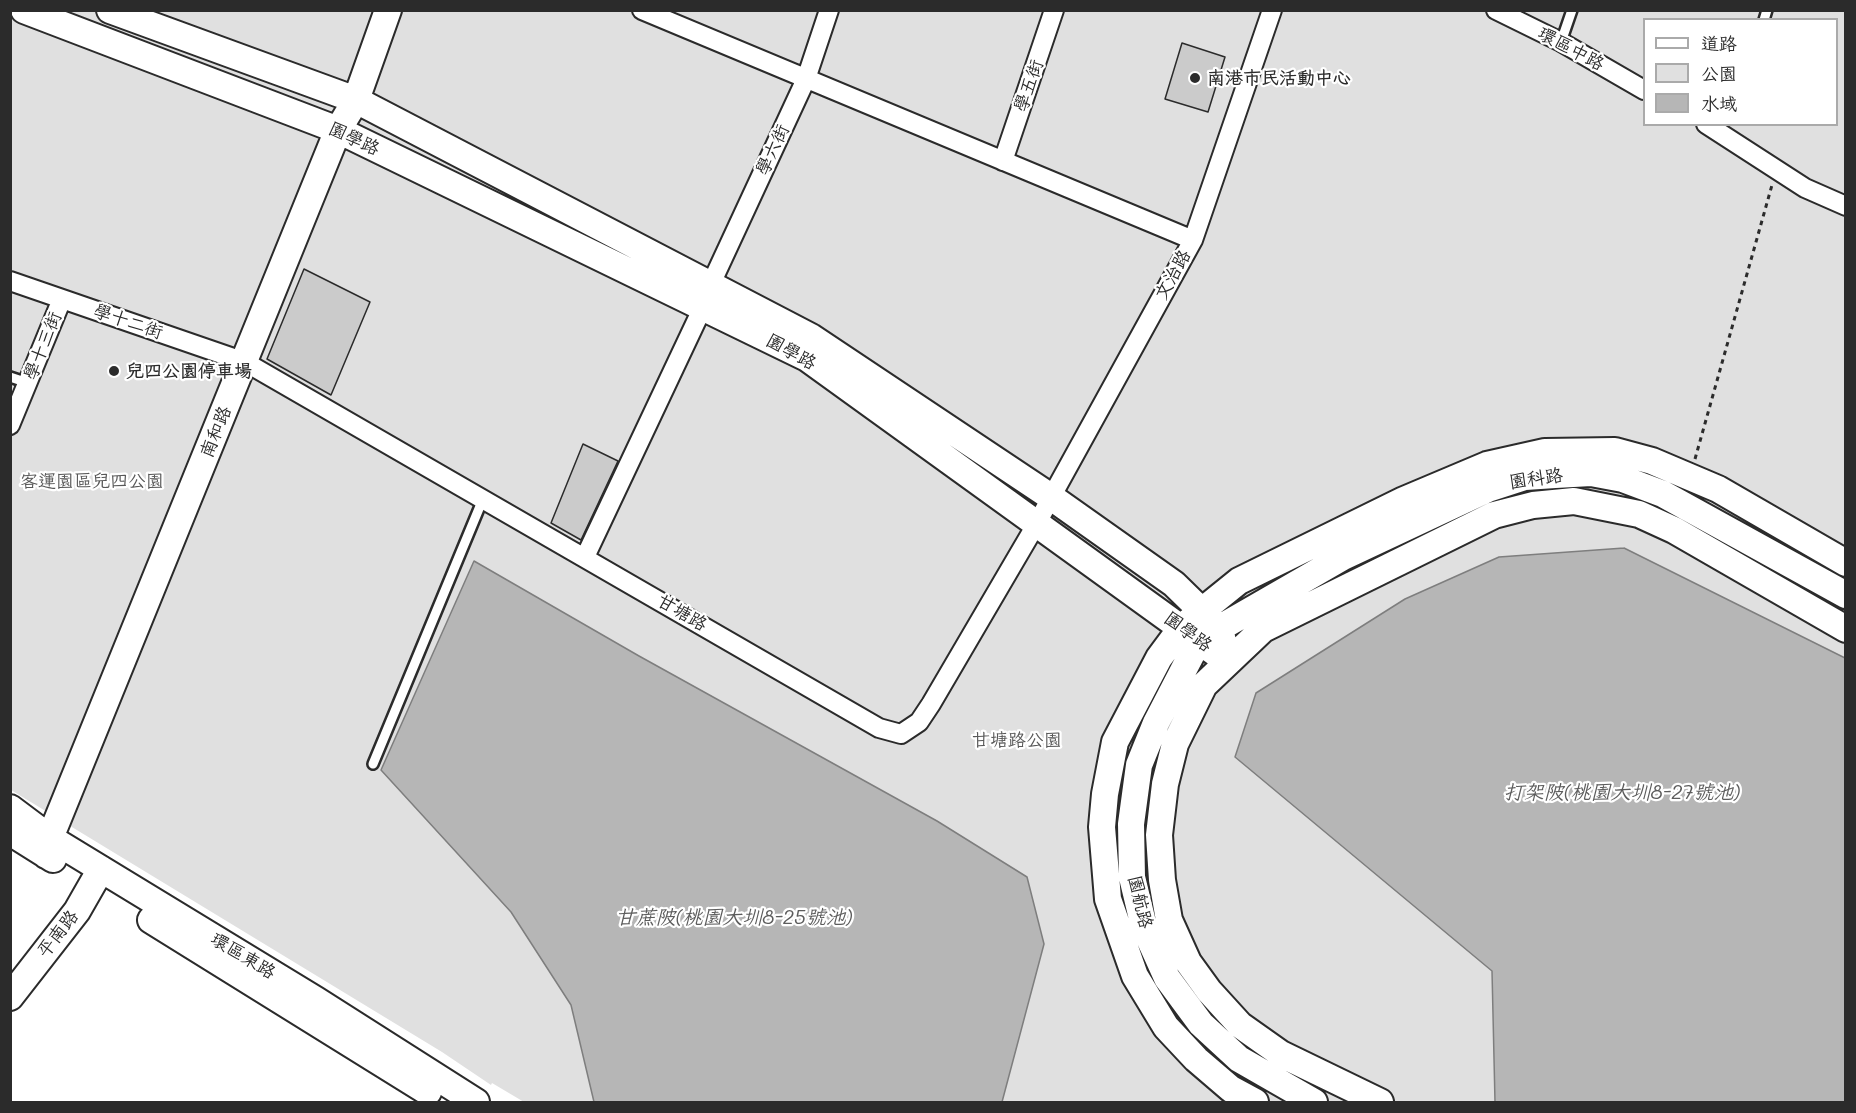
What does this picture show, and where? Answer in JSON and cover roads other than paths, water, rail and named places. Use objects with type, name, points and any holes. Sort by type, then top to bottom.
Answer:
[{"type":"street","name":"園學路","points":[[24,10],[338,130],[706,297],[811,337],[1052,497],[1174,584],[1202,610],[1200,632]]},
{"type":"street","name":"園學路","points":[[110,10],[356,100],[706,297],[807,358],[1037,523],[1200,632],[1228,662]]},
{"type":"street","name":"南和路","points":[[48,846],[338,130],[356,100],[388,10]]},
{"type":"street","points":[[642,10],[1193,240]]},
{"type":"street","name":"學六街","points":[[585,558],[806,79],[829,10]]},
{"type":"street","name":"學五街","points":[[1003,161],[1054,10]]},
{"type":"street","name":"文治路","points":[[1037,523],[1193,240],[1272,10]]},
{"type":"street","name":"環區中路","points":[[1496,10],[1561,42],[1643,89]]},
{"type":"street","points":[[1726,129],[1776,169],[1805,188],[1845,206]]},
{"type":"street","name":"學十二街","points":[[10,281],[245,362]]},
{"type":"street","name":"學十三街","points":[[10,425],[19,380],[62,300]]},
{"type":"street","name":"甘塘路","points":[[245,362],[879,728],[902,734],[919,722],[931,704],[1037,523]]},
{"type":"street","points":[[1202,610],[1239,582],[1404,500],[1487,465],[1545,452],[1615,451],[1652,460],[1718,489],[1845,563]]},
{"type":"street","name":"園科路","points":[[1200,632],[1343,556],[1488,489],[1525,477],[1555,475],[1591,473],[1623,479],[1663,494],[1845,595]]},
{"type":"street","points":[[1380,1102],[1281,1054],[1240,1025],[1209,991],[1188,962],[1169,920],[1162,880],[1159,835],[1165,784],[1175,744],[1204,685],[1263,629],[1494,515],[1533,505],[1574,501],[1639,514],[1674,530],[1845,629]]},
{"type":"street","points":[[1200,632],[1159,658],[1115,742],[1105,794],[1102,827],[1108,899],[1135,976],[1166,1027],[1213,1074],[1231,1089],[1255,1102]]},
{"type":"street","name":"園航路","points":[[1200,632],[1156,723],[1139,765],[1131,824],[1132,877],[1144,927],[1167,978],[1201,1024],[1239,1059],[1314,1102]]},
{"type":"street","name":"環區東路","points":[[10,808],[48,846]]},
{"type":"street","name":"環區東路","points":[[10,832],[48,846],[98,877],[428,1096],[444,1102]]},
{"type":"street","name":"環區東路","points":[[98,877],[316,1000],[476,1102]]},
{"type":"street","name":"平南路","points":[[10,997],[98,877]]},
{"type":"lane","points":[[1561,42],[1572,10]]},
{"type":"lane","points":[[373,764],[483,499]]},
{"type":"water","name":"打架陂(桃園大圳8-27號池)","points":[[1624,548],[1845,658],[1845,1102],[1495,1102],[1492,971],[1235,757],[1256,693],[1405,599],[1499,557]]},
{"type":"water","name":"甘蔗陂(桃園大圳8-25號池)","points":[[474,561],[639,656],[937,821],[1027,877],[1044,944],[1002,1102],[594,1102],[571,1005],[511,912],[381,770]]},
{"type":"place","name":"南港市民活動中心","points":[[1195,78]]},
{"type":"place","name":"兒四公園停車場","points":[[114,371]]},
{"type":"park label","name":"客運園區兒四公園","points":[[92,481]]},
{"type":"park label","name":"甘塘路公園","points":[[1017,740]]}]
